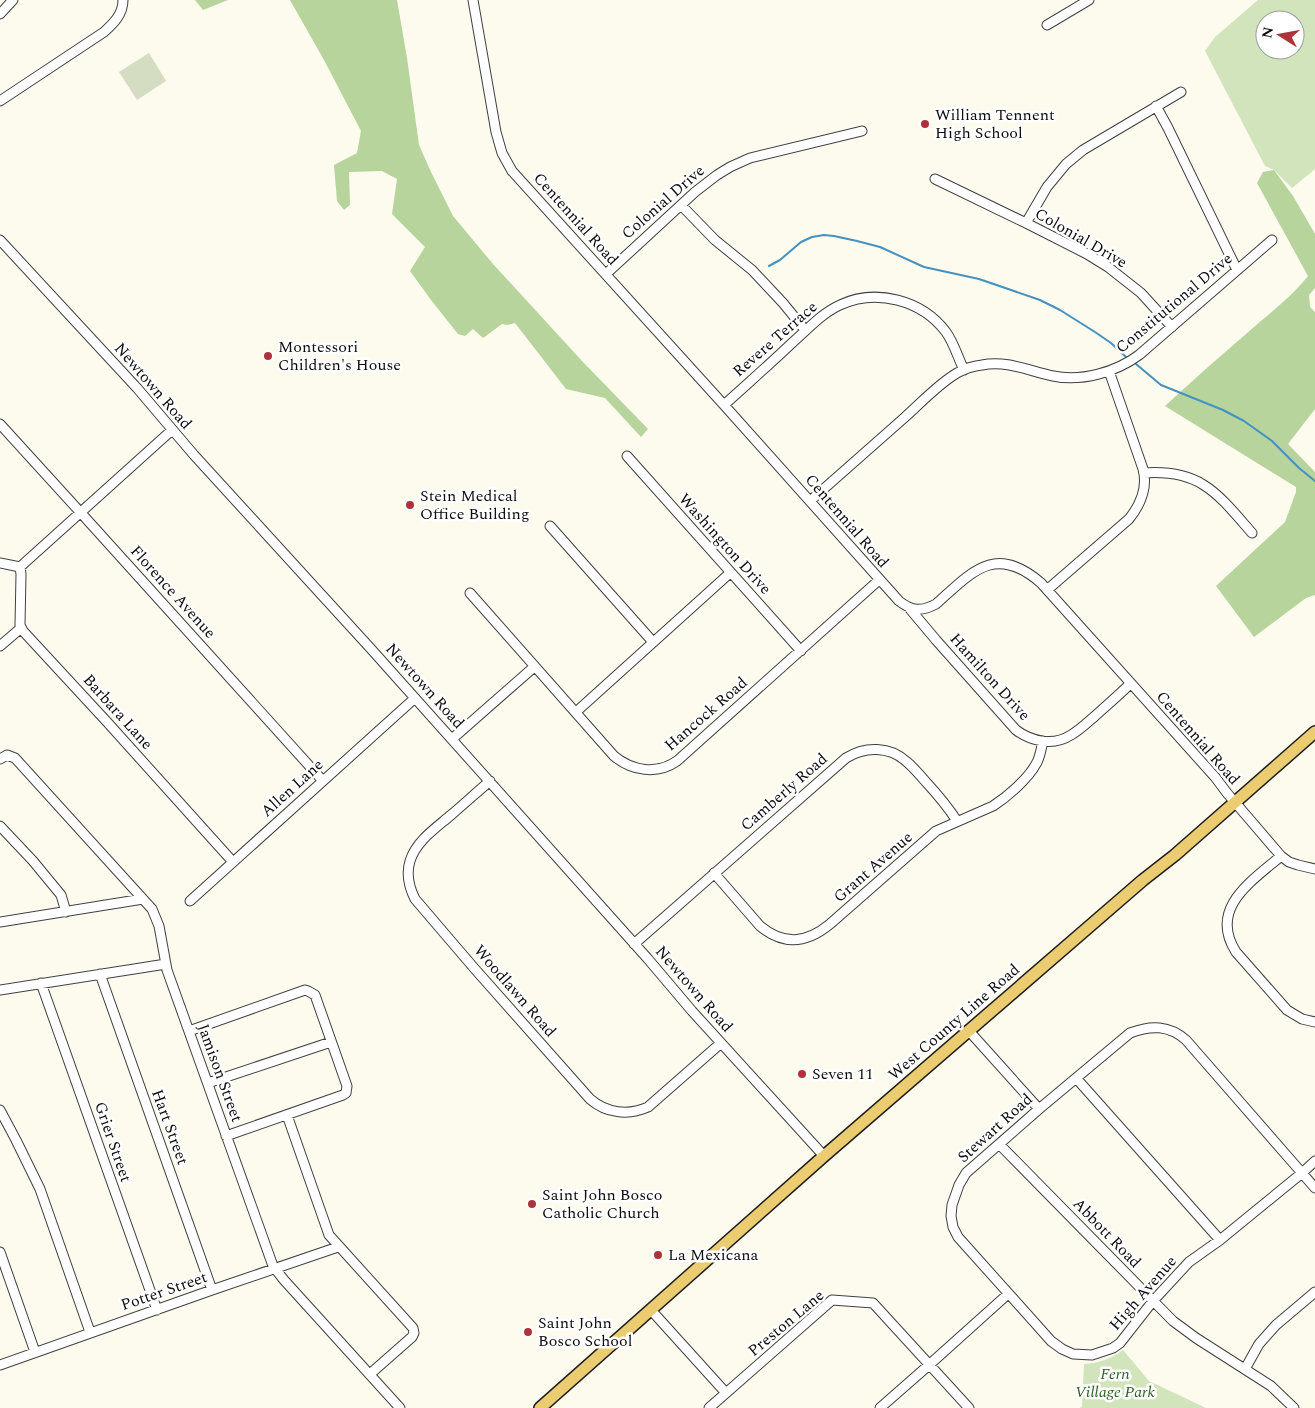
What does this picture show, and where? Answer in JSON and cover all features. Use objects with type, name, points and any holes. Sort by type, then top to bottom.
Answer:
[{"type":"main road","name":"West County Line Road","points":[[540,1408],[824,1156],[1143,880],[1176,855],[1315,732]]},
{"type":"street","points":[[0,14],[13,0]]},
{"type":"street","points":[[0,101],[104,32],[120,14],[123,0]]},
{"type":"street","name":"Centennial Road","points":[[473,0],[496,132],[507,164],[899,601],[917,610],[930,608],[971,573],[988,565],[997,563],[1017,566],[1025,570],[1047,590],[1215,778],[1281,856],[1289,862],[1315,869]]},
{"type":"street","points":[[1047,25],[1089,0]]},
{"type":"street","points":[[1026,223],[1047,186],[1066,164],[1083,150],[1181,92]]},
{"type":"street","points":[[1156,106],[1237,270]]},
{"type":"street","name":"Colonial Drive","points":[[606,274],[707,182],[737,164],[750,158],[862,131]]},
{"type":"street","name":"Colonial Drive","points":[[935,179],[1087,254],[1108,267],[1141,293],[1172,327]]},
{"type":"street","points":[[681,205],[715,240],[752,270],[805,330]]},
{"type":"street","name":"Newtown Road","points":[[0,240],[137,388],[172,430],[490,781],[720,1043],[824,1156]]},
{"type":"street","name":"Constitutional Drive","points":[[810,501],[954,375],[981,365],[992,364],[1005,364],[1062,378],[1091,376],[1122,366],[1133,360],[1272,240]]},
{"type":"street","name":"Revere Terrace","points":[[724,404],[805,330],[832,309],[853,300],[872,297],[897,300],[917,307],[928,314],[947,334],[964,370]]},
{"type":"street","points":[[1047,590],[1132,515],[1140,503],[1143,494],[1144,473],[1109,371]]},
{"type":"street","name":"Florence Avenue","points":[[0,424],[322,781]]},
{"type":"street","points":[[20,567],[172,430]]},
{"type":"street","name":"Washington Drive","points":[[627,456],[800,651]]},
{"type":"street","points":[[1144,473],[1175,474],[1207,487],[1225,502],[1252,533]]},
{"type":"street","points":[[550,526],[653,642]]},
{"type":"street","points":[[0,563],[20,567]]},
{"type":"street","points":[[0,646],[21,628],[20,567]]},
{"type":"street","points":[[576,712],[730,572]]},
{"type":"street","name":"Hancock Road","points":[[470,593],[614,756],[634,768],[655,769],[671,765],[879,580]]},
{"type":"street","name":"Hamilton Drive","points":[[910,608],[1016,730],[1030,738],[1043,741]]},
{"type":"street","name":"Barbara Lane","points":[[21,628],[232,862]]},
{"type":"street","points":[[452,739],[534,667]]},
{"type":"street","points":[[1043,741],[1053,741],[1070,736],[1130,684]]},
{"type":"street","name":"Allen Lane","points":[[190,902],[415,698]]},
{"type":"street","name":"Grant Avenue","points":[[714,874],[766,931],[783,939],[805,939],[822,931],[936,831],[993,806],[1024,780],[1036,766],[1043,741]]},
{"type":"street","name":"Camberly Road","points":[[634,944],[846,758],[859,752],[883,750],[900,756],[913,767],[941,798],[958,821]]},
{"type":"street","name":"Jamison Street","points":[[3,757],[15,758],[156,915],[160,926],[166,964],[274,1268],[400,1408]]},
{"type":"street","name":"Woodlawn Road","points":[[490,781],[417,846],[409,863],[408,872],[411,891],[415,899],[481,976],[590,1098],[606,1109],[613,1111],[633,1111],[648,1106],[720,1043]]},
{"type":"street","points":[[0,826],[33,861],[61,895],[66,912]]},
{"type":"street","points":[[1281,856],[1234,899],[1228,917],[1228,936],[1236,952],[1287,1010],[1302,1019],[1315,1022]]},
{"type":"street","points":[[0,922],[143,899]]},
{"type":"street","points":[[0,990],[166,964]]},
{"type":"street","name":"Hart Street","points":[[100,974],[212,1290]]},
{"type":"street","name":"Grier Street","points":[[41,983],[156,1310]]},
{"type":"street","points":[[189,1032],[305,990],[315,995],[347,1086],[346,1093],[226,1136]]},
{"type":"street","name":"Stewart Road","points":[[1008,1294],[958,1238],[951,1216],[955,1194],[966,1173],[1130,1033],[1140,1029],[1160,1028],[1170,1029],[1178,1033],[1302,1173]]},
{"type":"street","points":[[969,1032],[1039,1109]]},
{"type":"street","points":[[208,1083],[331,1042]]},
{"type":"street","points":[[1076,1078],[1220,1240]]},
{"type":"street","points":[[0,1110],[40,1189],[90,1332]]},
{"type":"street","points":[[287,1115],[331,1239],[410,1325],[414,1333],[412,1337],[370,1374]]},
{"type":"street","name":"Abbott Road","points":[[999,1144],[1173,1320],[1196,1338],[1271,1386],[1294,1408]]},
{"type":"street","name":"High Avenue","points":[[1008,1294],[1051,1341],[1073,1354],[1083,1355],[1103,1352],[1113,1348],[1120,1343],[1153,1301],[1189,1262],[1220,1240],[1315,1161]]},
{"type":"street","points":[[1302,1173],[1315,1188]]},
{"type":"street","name":"Potter Street","points":[[0,1364],[338,1247]]},
{"type":"street","points":[[0,1252],[35,1352]]},
{"type":"street","points":[[1245,1369],[1259,1344],[1276,1325],[1315,1292]]},
{"type":"street","points":[[880,1408],[1008,1294]]},
{"type":"street","name":"Preston Lane","points":[[709,1408],[832,1300],[873,1303],[969,1408]]},
{"type":"street","points":[[651,1310],[726,1393]]},
{"type":"green space","points":[[195,0],[228,0],[203,10]]},
{"type":"green space","points":[[290,0],[397,0],[419,145],[453,216],[493,264],[582,361],[648,429],[641,437],[605,398],[566,389],[515,323],[502,324],[483,338],[473,329],[465,336],[458,334],[410,271],[425,247],[392,214],[397,179],[382,171],[349,172],[350,205],[344,210],[337,201],[334,165],[357,153],[361,131]]},
{"type":"green space","points":[[1258,0],[1315,0],[1315,169],[1292,188],[1274,170],[1265,166],[1205,51],[1215,37]]},
{"type":"green space","points":[[149,53],[166,81],[137,100],[119,72]]},
{"type":"green space","points":[[1274,170],[1293,196],[1315,234],[1315,288],[1309,295],[1310,307],[1315,312],[1315,409],[1288,444],[1315,472],[1315,595],[1306,598],[1254,637],[1216,586],[1285,522],[1296,487],[1165,406],[1286,299],[1308,276],[1257,183],[1263,172]]},
{"type":"green space","name":"Fern Village Park","points":[[1123,1350],[1149,1381],[1206,1408],[1080,1408],[1082,1406],[1084,1364],[1105,1360]]},
{"type":"waterway","points":[[769,266],[780,260],[801,242],[812,237],[824,235],[857,241],[880,247],[924,267],[979,279],[1040,300],[1095,332],[1111,343],[1127,358]]},
{"type":"waterway","points":[[1136,364],[1161,385],[1223,410],[1244,421],[1272,441],[1315,481]]},
{"type":"place","name":"William Tennent High School","points":[[925,124]]},
{"type":"place","name":"Montessori Children's House","points":[[268,356]]},
{"type":"place","name":"Stein Medical Office Building","points":[[410,505]]},
{"type":"place","name":"Seven 11","points":[[802,1074]]},
{"type":"place","name":"Saint John Bosco Catholic Church","points":[[532,1204]]},
{"type":"place","name":"La Mexicana","points":[[658,1255]]},
{"type":"place","name":"Saint John Bosco School","points":[[528,1332]]}]
